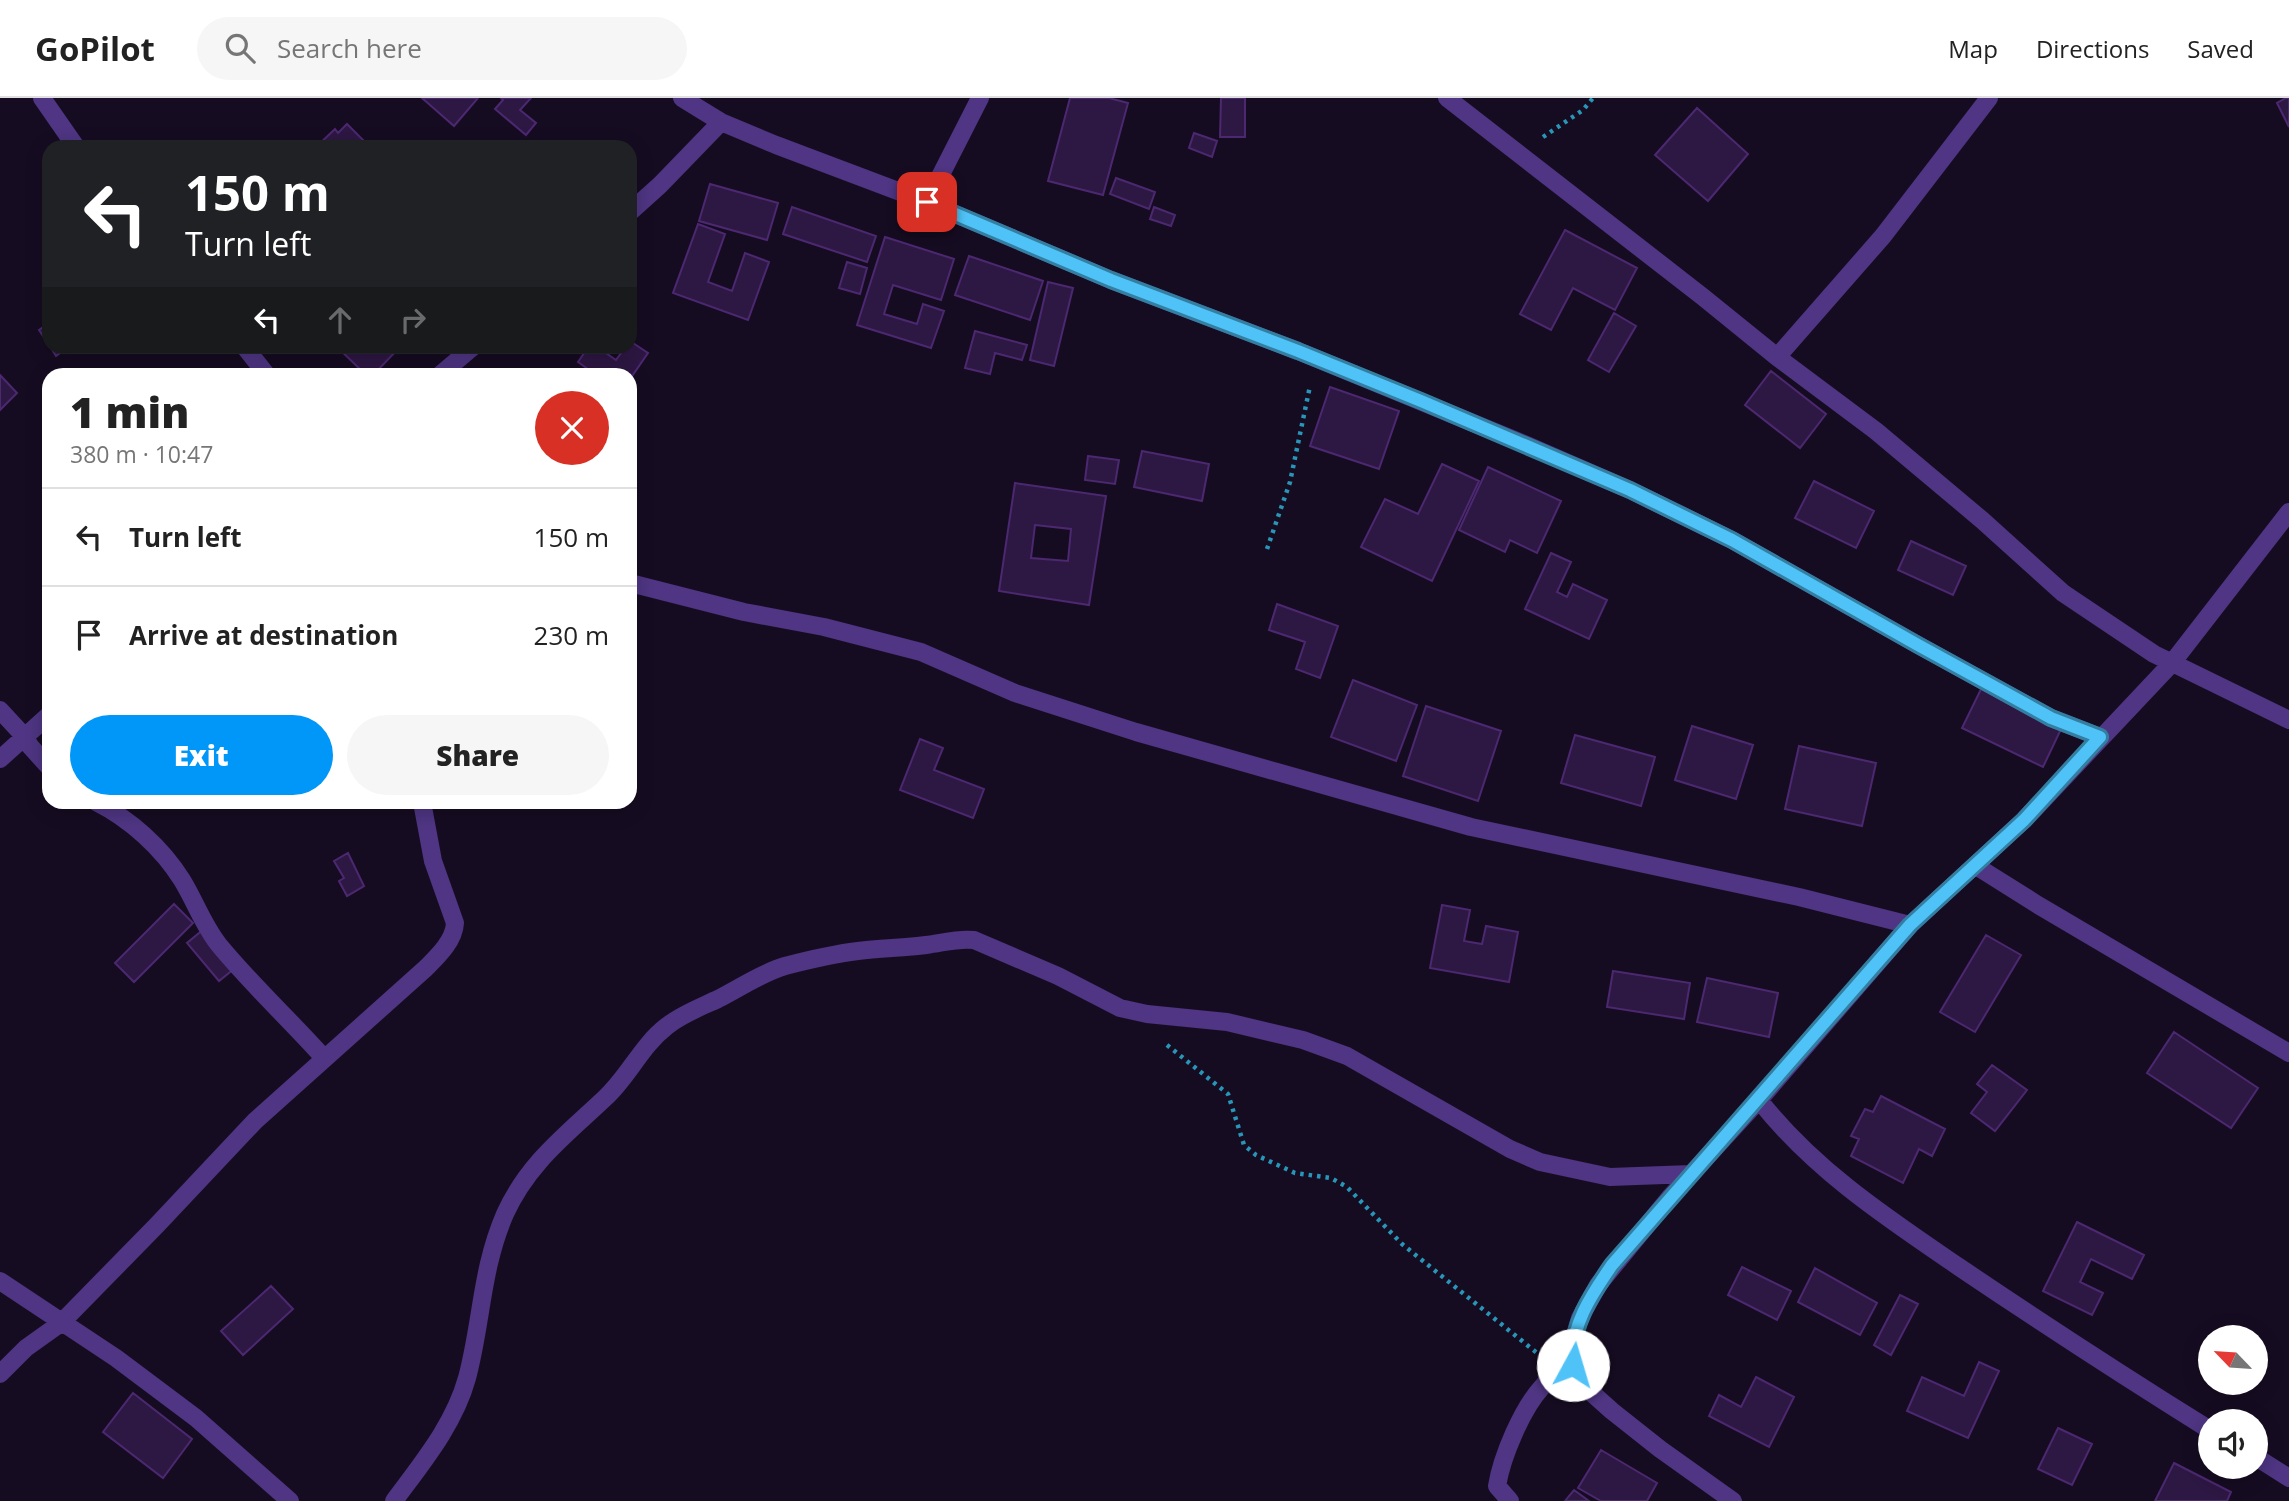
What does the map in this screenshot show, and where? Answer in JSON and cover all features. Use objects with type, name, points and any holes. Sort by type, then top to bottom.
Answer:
[{"type":"street","points":[[42,98],[71,140]]},
{"type":"street","points":[[681,98],[721,122],[927,202],[1111,280],[1312,357],[1630,490],[1732,540],[2051,718],[2100,737]]},
{"type":"street","points":[[927,202],[980,98]]},
{"type":"street","points":[[1447,98],[1876,431],[1982,520],[2063,593],[2132,641],[2289,720]]},
{"type":"street","points":[[1777,356],[1883,236],[1989,98]]},
{"type":"street","points":[[637,206],[721,122]]},
{"type":"street","points":[[250,354],[261,368]]},
{"type":"street","points":[[448,368],[465,354]]},
{"type":"street","points":[[1510,1501],[1497,1486],[1507,1451],[1541,1387],[1565,1368],[1577,1328],[1598,1285],[1612,1265],[1910,925],[2024,820],[2172,663],[2289,512]]},
{"type":"street","points":[[637,585],[921,652],[1015,693],[1136,732],[1471,827],[1799,897],[1910,925]]},
{"type":"street","points":[[0,710],[42,759]]},
{"type":"street","points":[[0,759],[42,721]]},
{"type":"street","points":[[109,809],[123,817],[164,856],[182,880],[218,943],[324,1058]]},
{"type":"street","points":[[0,1374],[26,1348],[61,1323],[255,1121],[426,968],[448,943],[455,930],[455,923],[432,862],[423,809]]},
{"type":"street","points":[[1976,866],[2289,1053]]},
{"type":"street","points":[[394,1501],[441,1437],[457,1407],[467,1378],[486,1268],[493,1243],[507,1210],[527,1177],[559,1138],[607,1097],[625,1077],[640,1053],[668,1025],[747,982],[783,967],[856,951],[974,940],[1058,975],[1120,1008],[1147,1014],[1227,1022],[1303,1040],[1347,1056],[1510,1149],[1540,1162],[1610,1177],[1691,1174]]},
{"type":"street","points":[[1759,1100],[1778,1125],[1835,1179],[2034,1318],[2198,1422]]},
{"type":"street","points":[[0,1281],[116,1358],[197,1418],[290,1501]]},
{"type":"street","points":[[1565,1368],[1612,1411],[1733,1501]]},
{"type":"street","points":[[2268,1465],[2289,1478]]},
{"type":"path","points":[[1514,150],[1559,128],[1583,110],[1593,98]]},
{"type":"path","points":[[1267,549],[1290,482],[1307,407],[1312,357]]},
{"type":"path","points":[[1161,1040],[1228,1094],[1244,1145],[1256,1155],[1295,1173],[1331,1178],[1347,1187],[1402,1244],[1520,1338],[1565,1368]]},
{"type":"building","points":[[422,98],[478,98],[454,126]]},
{"type":"building","points":[[501,98],[531,98],[520,110],[536,123],[526,135],[495,109],[503,100]]},
{"type":"building","points":[[1070,98],[1109,98],[1128,103],[1103,195],[1048,181]]},
{"type":"building","points":[[1221,98],[1245,98],[1245,137],[1220,137]]},
{"type":"building","points":[[2289,98],[2289,127],[2277,103]]},
{"type":"building","points":[[1697,108],[1748,154],[1708,201],[1655,155]]},
{"type":"building","points":[[347,124],[363,140],[323,140],[335,129],[338,133]]},
{"type":"building","points":[[1194,133],[1217,141],[1212,157],[1189,148]]},
{"type":"building","points":[[1116,178],[1155,192],[1149,209],[1110,194]]},
{"type":"building","points":[[710,184],[778,203],[767,240],[699,221]]},
{"type":"building","points":[[792,207],[876,236],[867,262],[783,234]]},
{"type":"building","points":[[1154,207],[1175,215],[1171,226],[1150,219]]},
{"type":"building","points":[[698,224],[725,234],[708,282],[732,291],[745,253],[769,262],[748,320],[673,293]]},
{"type":"building","points":[[1565,230],[1637,268],[1615,310],[1573,288],[1551,330],[1520,314]]},
{"type":"building","points":[[885,237],[954,259],[941,300],[893,285],[884,314],[917,324],[923,304],[944,311],[931,348],[857,325]]},
{"type":"building","points":[[969,256],[1043,281],[1030,320],[955,295]]},
{"type":"building","points":[[847,262],[867,268],[860,294],[839,288]]},
{"type":"building","points":[[1048,282],[1073,288],[1054,366],[1030,360]]},
{"type":"building","points":[[1614,313],[1636,326],[1609,372],[1588,360]]},
{"type":"building","points":[[975,331],[1027,345],[1022,360],[995,353],[990,374],[965,368]]},
{"type":"building","points":[[637,346],[648,353],[637,369],[586,368],[578,362],[584,354],[607,354],[616,360],[620,354],[637,354]]},
{"type":"building","points":[[344,354],[393,354],[380,368],[359,368]]},
{"type":"building","points":[[1771,371],[1826,414],[1800,448],[1745,405]]},
{"type":"building","points":[[0,375],[17,393],[0,410]]},
{"type":"building","points":[[1330,387],[1399,411],[1379,469],[1310,446]]},
{"type":"building","points":[[1142,451],[1209,464],[1202,501],[1134,487]]},
{"type":"building","points":[[1088,456],[1119,460],[1115,484],[1085,480]]},
{"type":"building","points":[[1442,464],[1479,481],[1432,581],[1361,547],[1385,499],[1418,514]]},
{"type":"building","points":[[1488,467],[1561,501],[1537,553],[1510,540],[1505,552],[1459,530]]},
{"type":"building","points":[[1814,481],[1874,511],[1856,548],[1795,518]]},
{"type":"building","points":[[1015,483],[1106,496],[1089,605],[999,591]],"holes":[[[1035,525],[1071,529],[1068,561],[1031,558]]]},
{"type":"building","points":[[1911,541],[1966,566],[1953,595],[1898,570]]},
{"type":"building","points":[[1551,553],[1571,562],[1557,592],[1567,597],[1573,584],[1607,600],[1589,639],[1525,609]]},
{"type":"building","points":[[1277,604],[1338,626],[1320,678],[1296,669],[1305,642],[1269,630]]},
{"type":"building","points":[[1353,680],[1417,705],[1396,761],[1331,737]]},
{"type":"building","points":[[1983,685],[2063,725],[2043,767],[1962,728]]},
{"type":"building","points":[[1426,706],[1501,731],[1478,801],[1403,776]]},
{"type":"building","points":[[1692,726],[1753,745],[1736,799],[1675,780]]},
{"type":"building","points":[[1575,735],[1655,757],[1641,806],[1561,783]]},
{"type":"building","points":[[920,739],[943,748],[934,770],[984,789],[973,818],[900,790]]},
{"type":"building","points":[[1799,746],[1876,763],[1862,826],[1785,809]]},
{"type":"building","points":[[348,853],[364,886],[347,896],[339,881],[344,878],[334,861]]},
{"type":"building","points":[[174,904],[193,923],[134,982],[115,963]]},
{"type":"building","points":[[1442,905],[1470,910],[1464,941],[1482,944],[1486,926],[1518,932],[1509,982],[1430,968]]},
{"type":"building","points":[[204,929],[235,968],[219,981],[187,943]]},
{"type":"building","points":[[1986,935],[2021,955],[1975,1032],[1940,1012]]},
{"type":"building","points":[[1613,971],[1690,983],[1684,1019],[1607,1007]]},
{"type":"building","points":[[1707,978],[1778,993],[1769,1037],[1697,1022]]},
{"type":"building","points":[[2174,1032],[2258,1088],[2231,1128],[2147,1073]]},
{"type":"building","points":[[1992,1065],[2027,1090],[1995,1131],[1971,1113],[1987,1092],[1977,1084]]},
{"type":"building","points":[[1881,1096],[1945,1129],[1932,1156],[1919,1149],[1903,1183],[1851,1156],[1859,1139],[1851,1136],[1865,1109],[1873,1112]]},
{"type":"building","points":[[2077,1222],[2144,1255],[2132,1279],[2091,1259],[2080,1282],[2103,1293],[2092,1315],[2043,1291]]},
{"type":"building","points":[[1742,1267],[1791,1291],[1777,1320],[1728,1295]]},
{"type":"building","points":[[1815,1268],[1877,1303],[1860,1335],[1798,1302]]},
{"type":"building","points":[[271,1286],[293,1309],[243,1355],[221,1331]]},
{"type":"building","points":[[1900,1295],[1918,1304],[1891,1355],[1874,1345]]},
{"type":"building","points":[[1979,1362],[1999,1371],[1968,1438],[1907,1411],[1922,1377],[1964,1396]]},
{"type":"building","points":[[1756,1377],[1794,1397],[1769,1447],[1709,1416],[1719,1395],[1741,1407]]},
{"type":"building","points":[[133,1393],[192,1439],[163,1478],[103,1432]]},
{"type":"building","points":[[2058,1428],[2092,1444],[2072,1485],[2038,1469]]},
{"type":"building","points":[[1601,1450],[1657,1483],[1647,1501],[1601,1501],[1578,1488]]},
{"type":"building","points":[[2174,1463],[2198,1475],[2198,1479],[2205,1479],[2231,1492],[2227,1501],[2155,1501]]},
{"type":"building","points":[[1574,1490],[1589,1501],[1565,1501]]},
{"type":"route","points":[[927,202],[1111,280],[1421,401],[1630,490],[1732,540],[2051,718],[2100,737],[2024,820],[1910,925],[1612,1265],[1580,1318],[1571,1352],[1573,1365]]}]
